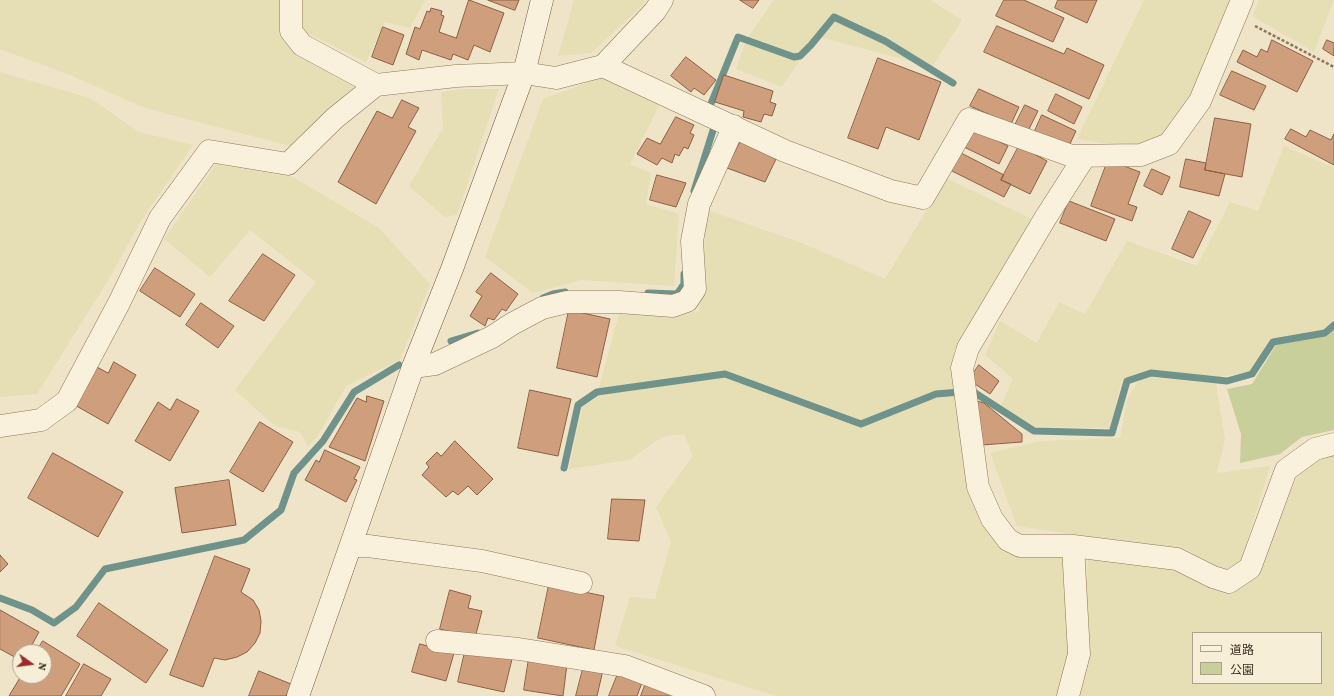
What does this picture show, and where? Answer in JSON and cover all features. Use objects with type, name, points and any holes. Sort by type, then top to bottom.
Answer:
[{"type":"street","points":[[291,0],[291,31],[302,45],[376,85]]},
{"type":"street","points":[[298,696],[413,367],[452,269],[524,73],[542,0]]},
{"type":"street","points":[[0,426],[41,420],[67,401],[119,303],[160,218],[209,151],[288,164],[335,118],[376,85],[456,76],[524,73],[556,78],[603,66],[655,11],[662,0]]},
{"type":"street","points":[[603,66],[785,151],[891,191],[923,198],[969,119],[1072,156],[1141,155],[1169,144],[1200,101],[1238,8]]},
{"type":"street","points":[[413,367],[435,364],[492,337],[512,324],[542,308],[567,302],[619,302],[673,306],[687,301],[695,290],[692,241],[699,204],[734,126]]},
{"type":"street","points":[[1085,156],[1046,217],[968,348],[962,368],[978,487],[992,520],[1008,540],[1020,546],[1073,546],[1177,560],[1213,577],[1229,582],[1250,568],[1286,470],[1315,449],[1334,444]]},
{"type":"street","points":[[351,546],[368,546],[482,561],[581,583]]},
{"type":"street","points":[[1068,696],[1079,654],[1073,546]]},
{"type":"street","points":[[437,641],[519,649],[625,666],[704,696]]},
{"type":"path","points":[[1238,8],[1334,67]]},
{"type":"shaded area","points":[[0,0],[287,0],[285,35],[357,84],[298,148],[145,108],[70,75],[0,49]]},
{"type":"shaded area","points":[[298,0],[425,0],[410,28],[385,22],[366,62],[299,29]]},
{"type":"shaded area","points":[[574,0],[646,0],[643,5],[591,53],[558,56]]},
{"type":"shaded area","points":[[774,0],[930,0],[962,20],[932,67],[816,36],[782,87],[736,69],[746,40]]},
{"type":"shaded area","points":[[1144,0],[1235,0],[1201,83],[1169,135],[1140,150],[1077,139]]},
{"type":"shaded area","points":[[1259,0],[1334,0],[1314,52],[1252,16]]},
{"type":"shaded area","points":[[0,72],[90,98],[139,132],[193,145],[139,224],[112,274],[37,394],[0,397]]},
{"type":"shaded area","points":[[605,76],[661,102],[630,164],[651,173],[646,204],[679,214],[674,286],[582,280],[533,293],[485,257],[543,99]]},
{"type":"shaded area","points":[[461,89],[499,89],[457,215],[445,217],[409,186],[443,128],[441,92]]},
{"type":"shaded area","points":[[1284,146],[1334,168],[1334,319],[1322,332],[1271,339],[1251,371],[1219,377],[1151,371],[1122,380],[1110,428],[1034,427],[1001,405],[1013,379],[985,355],[1000,321],[1037,343],[1059,302],[1085,314],[1127,241],[1197,266],[1230,202],[1258,211]]},
{"type":"shaded area","points":[[216,164],[293,177],[379,228],[430,284],[400,360],[346,386],[318,436],[308,447],[300,432],[275,426],[235,390],[316,282],[250,230],[210,277],[164,239]]},
{"type":"shaded area","points":[[946,178],[1034,220],[954,351],[969,486],[1000,540],[1064,554],[1070,653],[1061,696],[776,696],[615,646],[630,597],[655,599],[671,542],[656,507],[693,456],[684,434],[662,437],[629,460],[569,469],[582,407],[598,397],[599,387],[620,310],[699,312],[707,210],[802,243],[885,279]]},
{"type":"shaded area","points":[[1142,376],[1216,384],[1225,439],[1217,473],[1270,466],[1241,561],[1228,572],[1185,549],[1017,526],[990,453],[1041,441],[1120,438],[1127,399]]},
{"type":"shaded area","points":[[1334,455],[1334,696],[1078,696],[1088,555],[1177,566],[1231,592],[1275,529],[1298,475],[1323,457]]},
{"type":"green space","points":[[1334,330],[1334,430],[1302,437],[1280,454],[1240,463],[1241,434],[1227,389],[1252,384],[1276,345],[1327,336]]},
{"type":"building","points":[[469,0],[504,13],[490,52],[474,45],[468,60],[453,54],[451,60],[422,50],[419,60],[406,54],[415,27],[420,29],[427,11],[430,12],[431,8],[442,11],[441,15],[444,16],[439,32],[456,38]]},
{"type":"building","points":[[488,0],[519,0],[515,10]]},
{"type":"building","points":[[740,0],[759,0],[753,8]]},
{"type":"building","points":[[1004,0],[1024,0],[1064,18],[1053,42],[996,16]]},
{"type":"building","points":[[1058,0],[1097,0],[1087,23],[1055,8]]},
{"type":"building","points":[[997,26],[1064,54],[1067,48],[1104,65],[1089,99],[984,52]]},
{"type":"building","points":[[383,27],[404,35],[393,65],[372,57]]},
{"type":"building","points":[[1272,40],[1313,61],[1297,92],[1237,62],[1243,50],[1257,57],[1261,49],[1267,52]]},
{"type":"building","points":[[1327,40],[1334,43],[1334,56],[1323,49]]},
{"type":"building","points":[[686,57],[716,80],[704,95],[694,88],[691,92],[671,76]]},
{"type":"building","points":[[878,58],[941,82],[919,140],[886,127],[878,149],[848,138]]},
{"type":"building","points":[[1232,71],[1266,86],[1254,110],[1220,95]]},
{"type":"building","points":[[724,75],[773,91],[770,102],[776,104],[772,116],[764,114],[761,122],[743,117],[744,111],[715,102]]},
{"type":"building","points":[[979,89],[1019,107],[1011,124],[970,106]]},
{"type":"building","points":[[1056,94],[1082,107],[1074,124],[1048,111]]},
{"type":"building","points":[[402,100],[419,108],[408,127],[416,131],[376,204],[338,182],[377,111],[392,118]]},
{"type":"building","points":[[1025,105],[1038,111],[1028,131],[1015,125]]},
{"type":"building","points":[[1042,115],[1076,131],[1068,148],[1034,133]]},
{"type":"building","points":[[676,117],[694,125],[690,133],[694,135],[688,149],[684,147],[679,156],[675,154],[672,163],[662,158],[657,165],[637,154],[647,138],[660,144]]},
{"type":"building","points":[[1215,118],[1251,124],[1242,177],[1205,170]]},
{"type":"building","points":[[973,129],[1008,146],[999,164],[964,147]]},
{"type":"building","points":[[1291,129],[1306,137],[1310,130],[1331,140],[1334,134],[1334,165],[1285,139]]},
{"type":"building","points":[[741,141],[776,159],[765,182],[727,168]]},
{"type":"building","points":[[1019,146],[1047,161],[1030,194],[1001,180]]},
{"type":"building","points":[[961,153],[1004,175],[1001,180],[1011,184],[1004,197],[952,171]]},
{"type":"building","points":[[1186,159],[1206,163],[1205,170],[1225,174],[1219,196],[1180,187]]},
{"type":"building","points":[[1108,160],[1140,172],[1128,204],[1137,207],[1132,221],[1091,206]]},
{"type":"building","points":[[1152,169],[1170,177],[1162,195],[1144,186]]},
{"type":"building","points":[[657,175],[686,183],[676,207],[650,200]]},
{"type":"building","points":[[1069,201],[1115,219],[1106,241],[1060,223]]},
{"type":"building","points":[[1189,211],[1211,221],[1193,258],[1172,249]]},
{"type":"building","points":[[263,254],[295,275],[264,321],[229,301]]},
{"type":"building","points":[[155,268],[195,294],[180,317],[140,291]]},
{"type":"building","points":[[491,273],[518,294],[506,311],[502,309],[494,320],[488,318],[485,326],[470,316],[482,296],[476,292]]},
{"type":"building","points":[[201,303],[234,326],[218,348],[186,325]]},
{"type":"building","points":[[569,310],[610,319],[597,377],[557,368]]},
{"type":"building","points":[[114,362],[136,375],[108,424],[73,404],[95,366],[108,373]]},
{"type":"building","points":[[979,365],[999,381],[990,394],[969,380]]},
{"type":"building","points":[[530,390],[571,399],[558,456],[518,448]]},
{"type":"building","points":[[367,396],[384,401],[365,461],[329,447],[357,398],[366,402]]},
{"type":"building","points":[[177,399],[199,411],[170,461],[135,441],[158,402],[170,410]]},
{"type":"building","points":[[977,401],[984,403],[1022,434],[1022,442],[982,445]]},
{"type":"building","points":[[260,422],[293,442],[263,492],[230,472]]},
{"type":"building","points":[[455,441],[493,479],[477,495],[468,486],[458,495],[453,491],[446,497],[422,475],[429,467],[426,463],[437,452],[441,456]]},
{"type":"building","points":[[325,450],[360,467],[354,479],[357,480],[346,502],[305,480],[316,460],[319,462]]},
{"type":"building","points":[[53,453],[123,492],[98,537],[28,498]]},
{"type":"building","points":[[229,480],[236,525],[182,533],[175,488]]},
{"type":"building","points":[[612,499],[645,500],[639,541],[608,539]]},
{"type":"building","points":[[0,555],[8,564],[0,572]]},
{"type":"building","points":[[215,556],[250,569],[241,592],[253,600],[259,610],[261,621],[260,633],[255,643],[247,652],[237,657],[225,660],[214,658],[203,687],[170,675]]},
{"type":"building","points":[[549,585],[604,596],[594,650],[538,638]]},
{"type":"building","points":[[450,590],[471,596],[468,608],[482,611],[475,638],[440,629]]},
{"type":"building","points":[[99,603],[168,650],[146,683],[77,636]]},
{"type":"building","points":[[0,610],[39,632],[32,644],[12,644],[12,656],[0,649]]},
{"type":"building","points":[[43,641],[48,644],[41,644]]},
{"type":"building","points":[[420,644],[454,653],[446,681],[412,672]]},
{"type":"building","points":[[52,647],[80,664],[61,696],[9,696],[16,684],[52,684]]},
{"type":"building","points":[[465,652],[513,655],[504,692],[458,682]]},
{"type":"building","points":[[529,658],[567,664],[563,696],[524,690]]},
{"type":"building","points":[[84,664],[111,679],[101,696],[66,696]]},
{"type":"building","points":[[584,665],[603,670],[597,696],[576,696]]},
{"type":"building","points":[[259,671],[291,684],[286,696],[249,696]]},
{"type":"building","points":[[619,671],[643,680],[637,696],[609,696]]},
{"type":"building","points":[[647,680],[672,690],[669,696],[641,696]]},
{"type":"waterway","points":[[708,111],[738,37],[794,57],[800,56],[834,17],[885,41],[953,83]]},
{"type":"waterway","points":[[694,191],[715,124],[713,124]]},
{"type":"waterway","points":[[648,293],[677,294],[684,284],[684,274]]},
{"type":"waterway","points":[[543,298],[553,294],[565,292]]},
{"type":"waterway","points":[[564,468],[578,405],[597,392],[725,374],[861,424],[936,394],[972,391],[1034,431],[1112,433],[1127,381],[1151,373],[1227,381],[1252,374],[1273,342],[1325,333],[1334,325]]},
{"type":"waterway","points":[[451,341],[478,333]]},
{"type":"waterway","points":[[0,598],[32,610],[54,623],[76,607],[105,569],[244,540],[281,510],[294,473],[323,441],[354,392],[399,365]]}]
